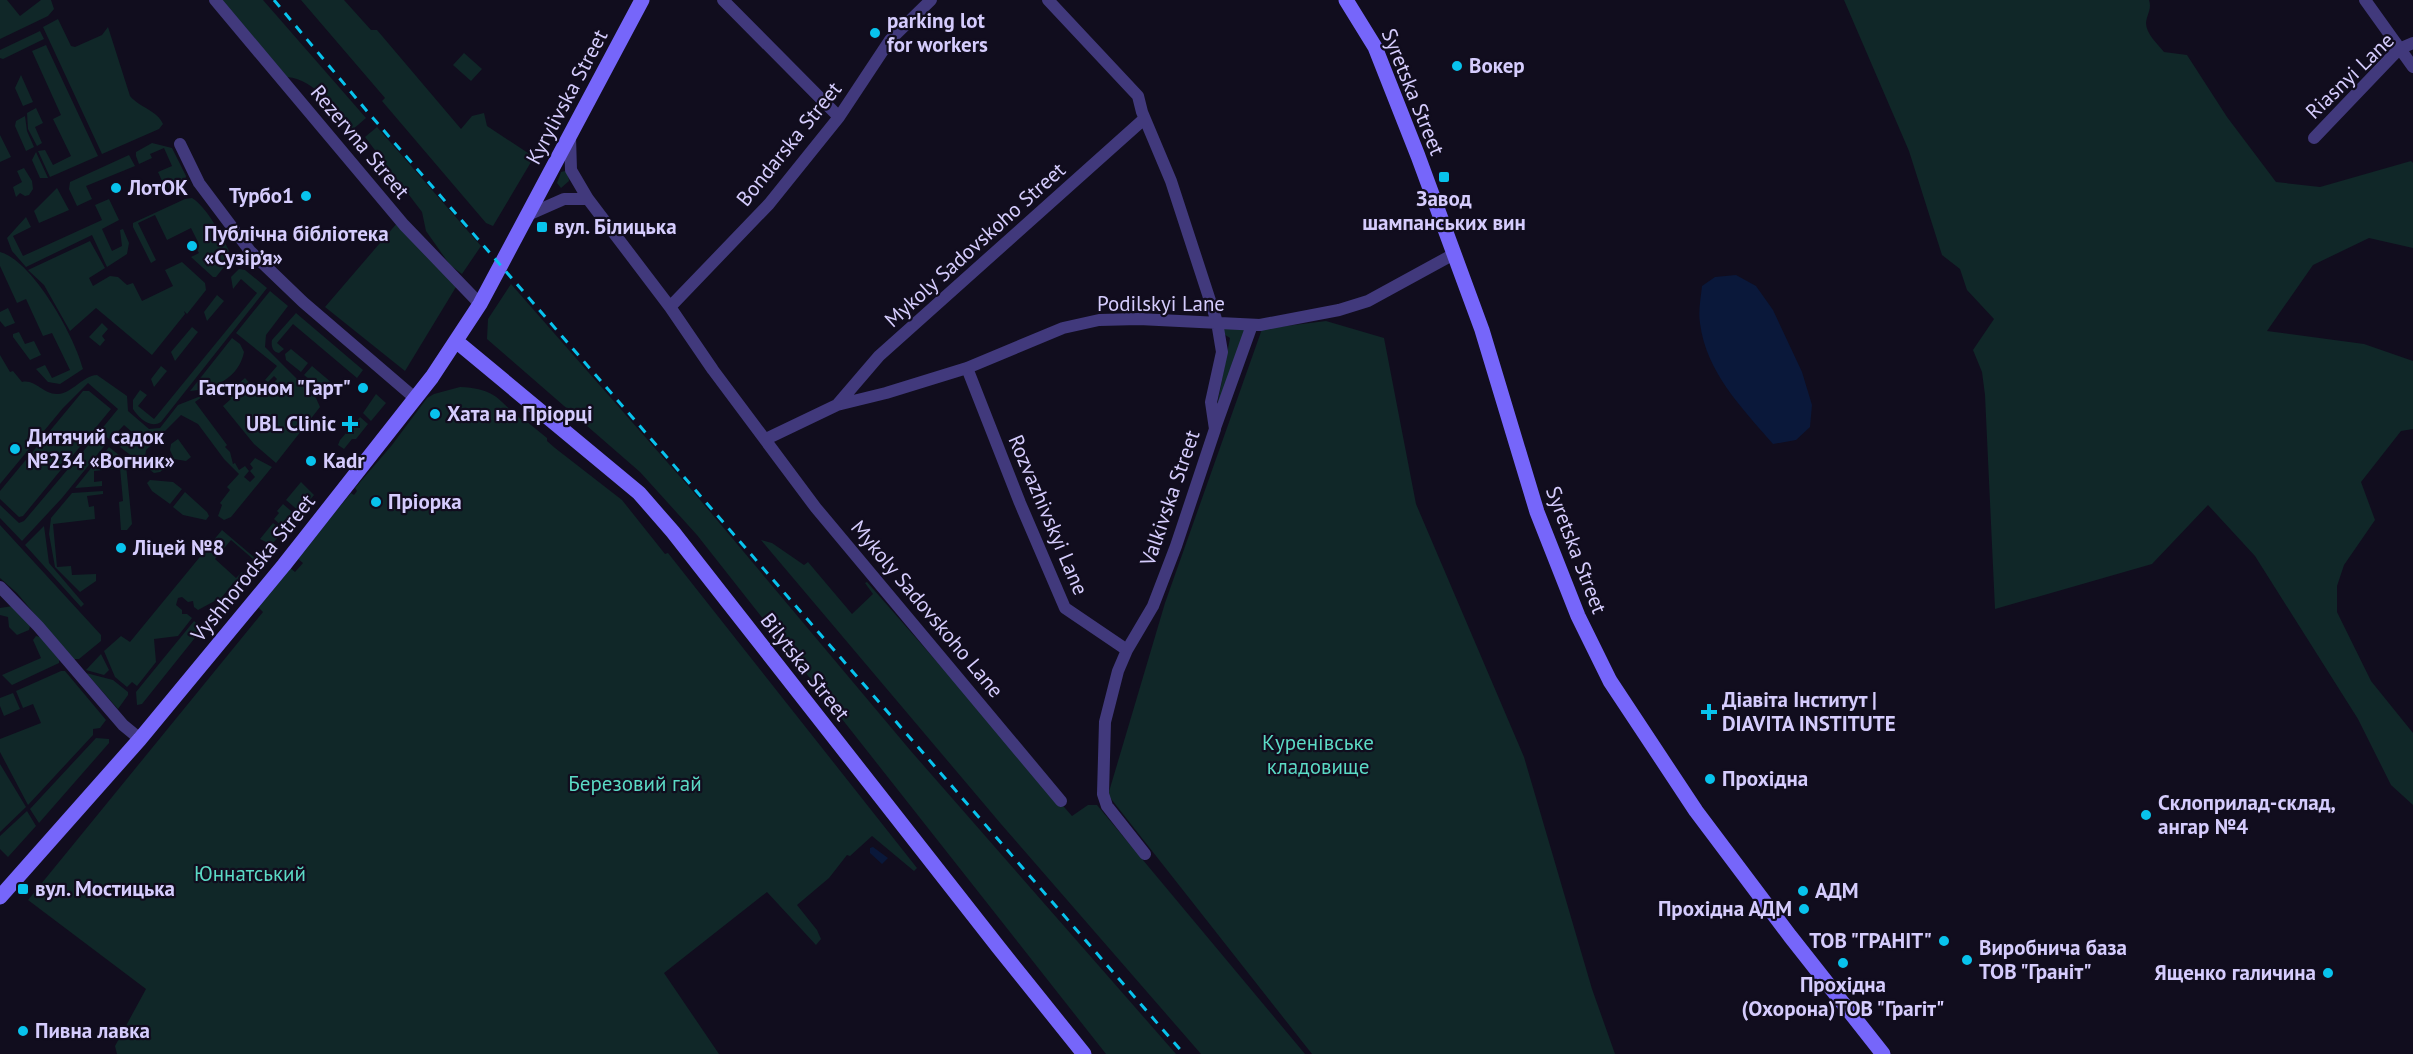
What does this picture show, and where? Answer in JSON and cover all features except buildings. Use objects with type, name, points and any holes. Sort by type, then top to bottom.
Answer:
[{"type":"main road","name":"Kyrylivska Street","points":[[530,214],[642,0]]},
{"type":"main road","name":"Syretska Street","points":[[1346,0],[1376,47],[1482,330],[1537,512],[1578,616],[1610,681],[1696,811],[1883,1054]]},
{"type":"main road","name":"Vyshhorodska Street","points":[[0,897],[140,740],[284,565],[416,399],[480,304],[530,214]]},
{"type":"main road","name":"Bilytska Street","points":[[456,341],[639,493],[673,532],[1084,1054]]},
{"type":"street","name":"Rezervna Street","points":[[215,0],[404,225],[480,304]]},
{"type":"street","points":[[723,0],[839,117]]},
{"type":"street","name":"Bondarska Street","points":[[670,307],[769,204],[839,117],[890,40],[931,0]]},
{"type":"street","name":"Valkivska Street","points":[[1048,0],[1138,96],[1144,119],[1171,181],[1217,322],[1222,352],[1211,402],[1215,429],[1176,546],[1153,606],[1127,650],[1118,671],[1105,722],[1103,794],[1107,806],[1145,854]]},
{"type":"street","points":[[2365,0],[2413,67]]},
{"type":"street","name":"Riasnyi Lane","points":[[2314,138],[2399,49],[2413,43]]},
{"type":"street","name":"Mykoly Sadovskoho Street","points":[[837,405],[879,356],[1144,119]]},
{"type":"street","points":[[570,136],[571,170],[588,200],[670,307],[713,370],[766,439]]},
{"type":"street","points":[[180,144],[199,183],[250,250],[303,302],[416,399]]},
{"type":"street","points":[[530,214],[564,199],[588,200]]},
{"type":"street","name":"Podilskyi Lane","points":[[766,439],[837,405],[886,393],[967,368],[1054,332],[1099,320],[1139,319],[1252,325],[1339,310],[1368,301],[1454,254]]},
{"type":"street","points":[[1215,429],[1252,325]]},
{"type":"street","name":"Rozvazhivskyi Lane","points":[[967,368],[1020,503],[1065,608],[1127,650]]},
{"type":"street","name":"Mykoly Sadovskoho Lane","points":[[766,439],[816,508],[1061,801]]},
{"type":"street","points":[[0,587],[38,626],[123,725],[140,740]]},
{"type":"green space","points":[[0,0],[7,0],[20,16],[41,0],[51,0],[54,9],[48,16],[0,39]]},
{"type":"green space","points":[[222,0],[263,0],[366,118],[351,131],[316,90],[298,79],[287,77]]},
{"type":"green space","points":[[301,0],[344,0],[371,30],[377,30],[461,129],[472,116],[484,113],[487,126],[534,157],[493,226],[486,223],[382,101],[385,98]]},
{"type":"green space","points":[[1844,0],[2149,0],[2150,9],[2146,23],[2150,35],[2164,52],[2187,55],[2227,117],[2276,182],[2320,187],[2411,161],[2413,163],[2413,248],[2369,238],[2313,265],[2267,331],[2364,344],[2413,361],[2413,429],[2401,431],[2361,482],[2375,520],[2344,565],[2337,586],[2337,612],[2371,681],[2413,733],[2413,805],[2391,785],[2358,719],[2255,556],[2208,505],[2152,564],[1995,609],[1985,395],[1982,372],[1973,350],[1994,319],[1967,290],[1960,269],[1942,255],[1909,151]]},
{"type":"green space","points":[[58,19],[71,46],[75,47],[102,35],[108,27],[130,96],[160,119],[163,124],[159,129],[102,154],[43,27]]},
{"type":"green space","points":[[40,31],[44,39],[3,59],[0,58],[0,50]]},
{"type":"green space","points":[[46,45],[98,156],[50,177],[38,151],[45,150],[53,165],[71,156],[53,119],[61,115],[32,51]]},
{"type":"green space","points":[[464,53],[482,69],[471,81],[453,65]]},
{"type":"green space","points":[[21,75],[33,102],[23,106],[15,88]]},
{"type":"green space","points":[[36,108],[43,123],[35,127],[42,143],[37,146],[28,129],[27,113]]},
{"type":"green space","points":[[25,116],[27,131],[34,147],[26,151],[15,126],[16,121]]},
{"type":"green space","points":[[377,127],[481,246],[462,274],[450,265],[426,231],[422,212],[365,137]]},
{"type":"green space","points":[[0,135],[11,157],[0,162]]},
{"type":"green space","points":[[152,143],[172,148],[186,176],[185,185],[170,192],[167,184],[164,185],[158,172],[172,166],[164,148],[150,154],[152,158],[139,164],[136,152]]},
{"type":"green space","points":[[36,152],[48,178],[40,178],[32,160]]},
{"type":"green space","points":[[129,155],[135,166],[86,186],[92,199],[77,206],[69,189],[70,182]]},
{"type":"green space","points":[[24,168],[32,181],[33,189],[29,195],[25,196],[20,193],[16,197],[13,187],[22,182],[17,171]]},
{"type":"green space","points":[[561,172],[568,173],[569,181],[561,188],[557,183]]},
{"type":"green space","points":[[57,188],[69,210],[39,223],[34,211]]},
{"type":"green space","points":[[192,198],[210,217],[232,257],[216,277],[213,277],[191,257],[199,253],[194,245],[198,242],[191,228],[167,240],[155,215],[138,223],[156,260],[151,263],[133,227],[133,223],[185,199]]},
{"type":"green space","points":[[109,199],[119,220],[102,229],[112,251],[122,246],[120,230],[123,229],[129,243],[127,254],[107,267],[92,235],[26,267],[12,251],[7,238],[26,217],[31,227],[13,236],[23,256],[102,220],[95,205]]},
{"type":"green space","points":[[398,222],[456,287],[405,371],[325,307]]},
{"type":"green space","points":[[90,241],[105,268],[89,278],[93,286],[110,276],[118,277],[127,285],[133,283],[142,301],[173,286],[165,270],[182,262],[205,283],[206,290],[187,314],[184,311],[185,314],[152,355],[96,308],[70,331],[44,285],[28,270]]},
{"type":"green space","points":[[0,252],[13,258],[39,285],[71,338],[83,369],[60,384],[48,382],[36,369],[45,365],[52,378],[70,370],[52,333],[43,336],[26,299],[17,303],[0,266]]},
{"type":"green space","points":[[239,269],[245,270],[267,288],[161,422],[153,424],[145,422],[133,409],[133,400],[140,390],[147,395],[138,406],[154,419],[257,293],[241,279],[233,289],[231,277]]},
{"type":"green space","points":[[511,284],[696,495],[910,750],[1176,1054],[1106,1054],[697,535],[640,472],[487,339],[488,319]]},
{"type":"green space","points":[[270,291],[288,306],[266,335],[265,347],[316,398],[320,407],[276,463],[254,444],[223,406],[231,399],[227,394],[245,378],[262,397],[277,379],[274,376],[268,382],[265,380],[277,366],[236,333]]},
{"type":"green space","points":[[217,295],[224,301],[207,321],[204,312]]},
{"type":"green space","points":[[8,308],[15,323],[5,327],[0,321],[0,312]]},
{"type":"green space","points":[[296,313],[363,370],[357,378],[293,324],[277,343],[284,349],[279,353],[273,350],[272,340]]},
{"type":"green space","name":"Куренівське кладовище","points":[[1326,321],[1384,338],[1416,504],[1524,757],[1592,989],[1615,1054],[1312,1054],[1108,795],[1165,603],[1262,329]]},
{"type":"green space","points":[[102,323],[108,329],[102,336],[105,340],[100,346],[89,337]]},
{"type":"green space","points":[[192,327],[198,332],[175,361],[171,352]]},
{"type":"green space","points":[[1243,327],[1246,332],[1217,406],[1230,338],[1222,333],[1222,328]]},
{"type":"green space","points":[[19,332],[25,344],[34,341],[41,355],[30,360],[13,337],[13,334]]},
{"type":"green space","points":[[232,338],[240,344],[244,352],[237,369],[216,385],[190,391]]},
{"type":"green space","points":[[291,349],[308,363],[301,372],[286,360],[285,354]]},
{"type":"green space","points":[[0,355],[10,372],[13,371],[22,382],[31,383],[53,394],[63,393],[87,378],[97,375],[127,396],[128,411],[149,429],[160,428],[178,405],[206,394],[195,402],[227,445],[225,447],[230,452],[233,464],[235,463],[239,470],[245,466],[249,471],[244,477],[250,482],[255,477],[250,471],[253,468],[250,464],[255,458],[272,467],[231,517],[224,520],[218,516],[222,505],[220,503],[230,490],[227,487],[239,474],[224,459],[198,424],[181,415],[146,450],[145,457],[153,458],[164,469],[154,473],[120,447],[132,432],[124,425],[110,440],[100,431],[118,409],[88,383],[63,408],[0,484]]},
{"type":"green space","points":[[161,366],[167,371],[154,387],[151,379]]},
{"type":"green space","points":[[312,366],[332,383],[327,389],[322,390],[304,375]]},
{"type":"green space","points":[[460,387],[482,390],[496,397],[547,438],[547,441],[555,448],[622,500],[665,554],[668,553],[917,868],[914,871],[872,836],[850,856],[847,855],[829,878],[797,905],[817,930],[821,939],[816,945],[767,892],[664,973],[719,1054],[117,1054],[115,1046],[146,989],[28,900],[263,612],[258,607],[289,567],[295,572],[303,563],[297,558],[351,493],[354,495],[357,491],[355,488],[392,445],[427,398]]},
{"type":"green space","points":[[83,391],[89,391],[111,409],[23,516],[19,517],[0,499],[0,491]]},
{"type":"green space","points":[[376,394],[386,403],[371,421],[363,413]]},
{"type":"green space","points":[[360,417],[368,424],[344,449],[338,445],[340,440]]},
{"type":"green space","points":[[96,436],[106,444],[62,498],[22,541],[0,518],[0,505],[19,523],[24,521]]},
{"type":"green space","points":[[178,439],[191,457],[186,461],[174,459],[170,450],[171,444]]},
{"type":"green space","points":[[109,447],[125,460],[98,461]]},
{"type":"green space","points":[[126,465],[132,524],[127,530],[121,530],[119,502],[123,501],[120,468],[94,471],[94,482],[102,481],[102,486],[75,488],[92,467]]},
{"type":"green space","points":[[150,480],[173,482],[182,489],[170,504],[152,491],[147,483]]},
{"type":"green space","points":[[301,482],[314,495],[300,512],[286,500]]},
{"type":"green space","points":[[103,491],[103,494],[87,496],[89,507],[94,506],[95,519],[53,524],[57,567],[71,566],[72,575],[96,574],[96,581],[80,592],[55,567],[49,534],[51,518],[72,493]]},
{"type":"green space","points":[[185,492],[207,512],[209,516],[206,520],[183,515],[173,507]]},
{"type":"green space","points":[[283,504],[297,516],[285,529],[274,519]]},
{"type":"green space","points":[[273,523],[284,531],[273,543],[260,539]]},
{"type":"green space","points":[[0,525],[101,635],[101,641],[79,659],[72,659],[17,593],[0,578]]},
{"type":"green space","points":[[44,526],[49,563],[84,604],[81,607],[25,545]]},
{"type":"green space","points":[[222,530],[255,558],[256,562],[249,566],[253,559],[231,540],[215,559],[236,578],[242,572],[244,575],[237,584],[234,582],[222,597],[198,610],[194,607],[193,601],[188,602],[182,597],[178,598],[176,605],[182,610],[182,614],[187,614],[192,618],[178,636],[154,639],[156,662],[137,686],[132,682],[127,687],[115,677],[104,651],[121,636],[130,642]]},
{"type":"green space","points":[[761,540],[772,543],[804,565],[808,562],[852,614],[873,594],[865,583],[867,582],[1072,816],[1088,805],[1097,805],[1305,1054],[1201,1054],[1001,824]]},
{"type":"green space","points":[[13,606],[30,626],[29,630],[17,635],[9,627],[8,617],[0,615],[0,608]]},
{"type":"green space","points":[[194,621],[199,625],[198,634],[142,704],[137,705],[136,692]]},
{"type":"green space","points":[[36,636],[40,637],[59,659],[59,663],[12,685],[2,675],[41,658],[33,640]]},
{"type":"green space","points":[[101,654],[109,670],[104,675],[86,670]]},
{"type":"green space","points":[[65,671],[106,720],[100,728],[93,729],[93,735],[28,805],[0,752],[0,739],[41,723],[33,704],[23,708],[16,691]]},
{"type":"green space","points":[[86,673],[113,680],[128,692],[118,709]]},
{"type":"green space","points":[[13,693],[20,709],[4,716],[0,698]]},
{"type":"green space","points":[[96,738],[109,739],[109,743],[39,823],[30,809]]},
{"type":"green space","points":[[0,764],[26,807],[0,832]]},
{"type":"green space","points":[[27,811],[36,826],[8,857],[0,849],[0,836]]},
{"type":"water","points":[[1736,275],[1756,286],[1773,310],[1802,372],[1812,405],[1810,427],[1796,440],[1773,444],[1727,388],[1710,358],[1699,318],[1702,286],[1715,277]]},
{"type":"water","points":[[873,847],[888,858],[882,864],[870,853],[870,848]]},
{"type":"railway","points":[[274,0],[366,110],[1184,1054]]},
{"type":"place","name":"parking lot for workers","points":[[875,33]]},
{"type":"place","name":"Вокер","points":[[1457,66]]},
{"type":"place","name":"Завод шампанських вин","points":[[1444,177]]},
{"type":"place","name":"ЛотОК","points":[[116,188]]},
{"type":"place","name":"Турбо1","points":[[306,196]]},
{"type":"place","name":"вул. Білицька","points":[[542,227]]},
{"type":"place","name":"Публічна бібліотека «Сузір’я»","points":[[192,246]]},
{"type":"place","name":"Гастроном \"Гарт\"","points":[[363,388]]},
{"type":"place","name":"Хата на Пріорці","points":[[435,414]]},
{"type":"place","name":"UBL Clinic","points":[[350,424]]},
{"type":"place","name":"Дитячий садок №234 «Вогник»","points":[[15,449]]},
{"type":"place","name":"Kadr","points":[[311,461]]},
{"type":"place","name":"Пріорка","points":[[376,502]]},
{"type":"place","name":"Ліцей №8","points":[[121,548]]},
{"type":"place","name":"Діавіта Інститут | DIAVITA INSTITUTE","points":[[1709,712]]},
{"type":"place","name":"Прохідна","points":[[1710,779]]},
{"type":"place","name":"Склоприлад-склад, ангар №4","points":[[2146,815]]},
{"type":"place","name":"вул. Мостицька","points":[[23,889]]},
{"type":"place","name":"АДМ","points":[[1803,891]]},
{"type":"place","name":"Прохідна АДМ","points":[[1804,909]]},
{"type":"place","name":"ТОВ \"ГРАНІТ\"","points":[[1944,941]]},
{"type":"place","name":"Виробнича база ТОВ \"Граніт\"","points":[[1967,960]]},
{"type":"place","name":"Прохідна (Охорона)ТОВ \"Грагіт\"","points":[[1843,963]]},
{"type":"place","name":"Ященко галичина","points":[[2328,973]]},
{"type":"place","name":"Пивна лавка","points":[[23,1031]]},
{"type":"park label","name":"Березовий гай","points":[[635,784]]},
{"type":"park label","name":"Юннатський","points":[[250,874]]}]
